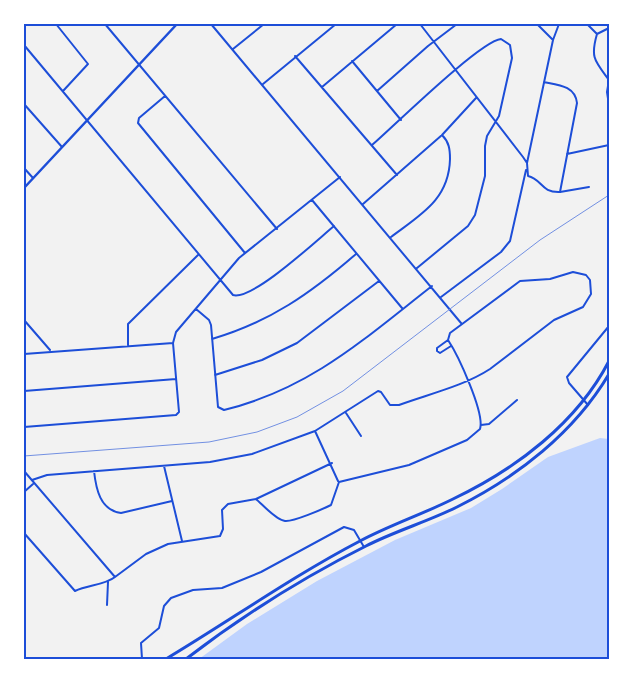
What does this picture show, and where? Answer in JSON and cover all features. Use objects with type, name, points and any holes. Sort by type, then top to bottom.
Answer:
[{"type":"main road","points":[[166,659],[272,592],[361,541],[452,500],[488,481],[541,442],[584,401],[609,361]]},
{"type":"main road","points":[[186,659],[276,596],[364,547],[456,508],[494,486],[559,437],[588,406],[609,374]]},
{"type":"street","points":[[56,24],[88,64],[63,91]]},
{"type":"street","points":[[105,24],[277,229]]},
{"type":"street","points":[[24,188],[177,24]]},
{"type":"street","points":[[211,24],[462,324]]},
{"type":"street","points":[[232,49],[264,24]]},
{"type":"street","points":[[262,85],[336,24]]},
{"type":"street","points":[[322,87],[397,24]]},
{"type":"street","points":[[420,24],[527,163],[528,176],[533,177],[547,190],[560,192],[589,187]]},
{"type":"street","points":[[377,91],[433,41],[457,24]]},
{"type":"street","points":[[538,24],[553,40]]},
{"type":"street","points":[[441,297],[501,252],[510,241],[553,40],[559,24]]},
{"type":"street","points":[[587,24],[597,34]]},
{"type":"street","points":[[609,28],[597,34],[593,49],[594,60],[609,80],[607,92],[609,105]]},
{"type":"street","points":[[372,145],[455,70],[492,42],[500,39],[510,45],[512,58],[496,122],[488,136],[485,176],[472,221],[417,268]]},
{"type":"street","points":[[24,45],[88,119],[198,255],[233,295],[241,295],[272,278],[334,226]]},
{"type":"street","points":[[295,56],[398,175]]},
{"type":"street","points":[[352,61],[401,120]]},
{"type":"street","points":[[544,82],[567,87],[578,103],[560,192]]},
{"type":"street","points":[[165,96],[139,118],[138,123],[245,253]]},
{"type":"street","points":[[363,204],[398,175],[442,134],[476,98]]},
{"type":"street","points":[[24,104],[62,147]]},
{"type":"street","points":[[391,237],[432,204],[447,182],[449,146],[442,134]]},
{"type":"street","points":[[567,154],[609,145]]},
{"type":"street","points":[[24,168],[33,178]]},
{"type":"street","points":[[24,427],[176,415],[178,412],[173,343],[176,332],[220,279],[245,253],[340,178]]},
{"type":"street","points":[[312,200],[402,309]]},
{"type":"street","points":[[212,339],[244,330],[270,318],[356,254]]},
{"type":"street","points":[[128,346],[128,324],[198,255]]},
{"type":"street","points":[[32,480],[48,475],[164,466],[238,457],[278,446],[315,431],[378,391],[382,392],[394,406],[467,380],[490,369],[554,320],[583,307],[591,294],[590,280],[586,275],[573,272],[550,279],[520,281],[448,335],[448,340],[458,355],[467,380],[480,417],[481,425],[477,432],[467,440],[410,465],[339,482]]},
{"type":"street","points":[[215,375],[262,360],[297,343],[379,281]]},
{"type":"street","points":[[196,309],[209,320],[218,407],[220,410],[267,397],[297,384],[329,365],[432,286]]},
{"type":"street","points":[[24,320],[50,352]]},
{"type":"street","points":[[588,406],[568,383],[569,372],[609,326]]},
{"type":"street","points":[[448,340],[437,348],[438,352],[451,345]]},
{"type":"street","points":[[24,354],[173,343]]},
{"type":"street","points":[[24,390],[176,379]]},
{"type":"street","points":[[481,425],[489,424],[516,400]]},
{"type":"street","points":[[346,413],[361,436]]},
{"type":"street","points":[[256,499],[281,520],[288,521],[331,505],[339,482],[315,431]]},
{"type":"street","points":[[24,534],[75,591],[90,584],[108,582],[146,554],[182,541],[220,536],[223,532],[222,507],[256,499],[332,464]]},
{"type":"street","points":[[164,466],[182,541]]},
{"type":"street","points":[[24,471],[115,577]]},
{"type":"street","points":[[94,471],[96,490],[101,499],[115,512],[121,513],[172,501]]},
{"type":"street","points":[[24,492],[34,483]]},
{"type":"street","points":[[142,659],[141,643],[159,628],[164,606],[171,598],[193,590],[222,588],[261,572],[344,527],[354,530],[364,547]]},
{"type":"street","points":[[108,582],[108,605]]},
{"type":"water","points":[[600,438],[609,439],[609,659],[199,659],[247,624],[317,581],[395,540],[471,508],[548,457]]},
{"type":"railway","points":[[24,456],[209,442],[257,432],[297,417],[343,391],[540,240],[609,195]]}]
